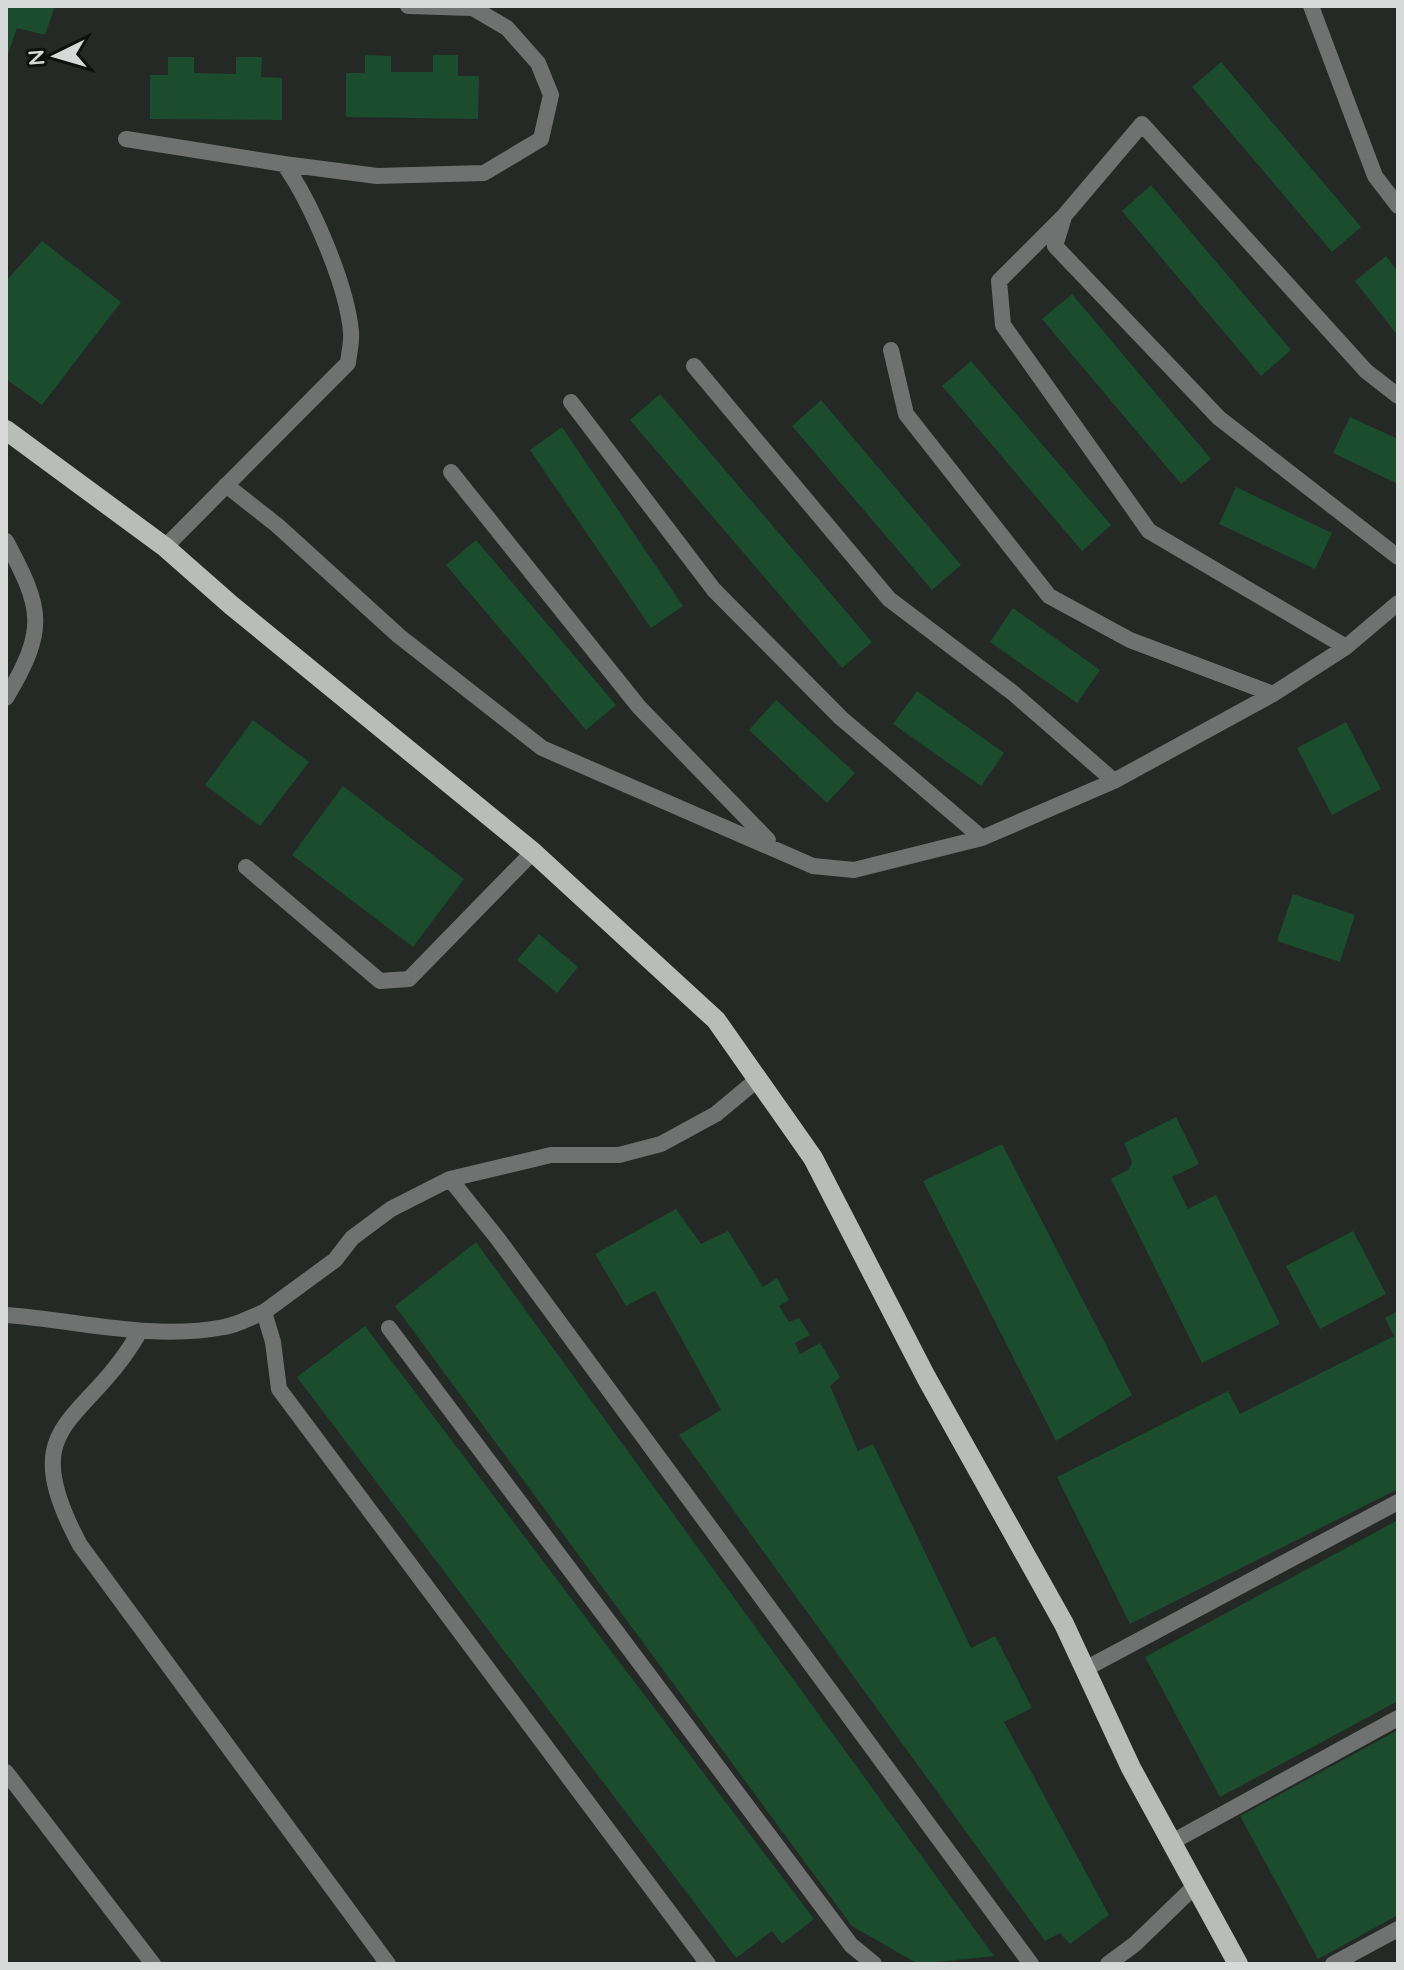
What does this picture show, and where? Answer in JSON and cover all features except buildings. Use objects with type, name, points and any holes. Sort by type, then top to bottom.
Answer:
[{"type":"main road","points":[[6,430],[165,547],[231,605],[533,852],[716,1020],[813,1158],[926,1377],[1064,1624],[1131,1768],[1238,1964]]},
{"type":"street","points":[[126,139],[377,176],[484,173],[541,139],[551,95],[538,63],[507,28],[473,8],[408,6]]},
{"type":"street","points":[[1311,6],[1375,176],[1398,206]]},
{"type":"street","points":[[1346,647],[1149,531],[1003,325],[999,281],[1064,216],[1142,124],[1366,371],[1398,396]]},
{"type":"street","points":[[165,547],[348,363],[351,333],[333,265],[300,187],[284,164]]},
{"type":"street","points":[[1064,216],[1055,246],[1219,418],[1398,557]]},
{"type":"street","points":[[891,350],[906,414],[1049,596],[1130,640],[1273,694]]},
{"type":"street","points":[[694,366],[889,599],[1013,693],[1114,781]]},
{"type":"street","points":[[571,402],[714,590],[841,718],[982,838]]},
{"type":"street","points":[[451,472],[639,707],[772,845]]},
{"type":"street","points":[[226,485],[278,526],[399,636],[542,748],[772,845],[813,866],[854,870],[982,838],[1114,781],[1273,694],[1346,647],[1398,603]]},
{"type":"street","points":[[6,541],[33,591],[35,645],[6,698]]},
{"type":"street","points":[[246,867],[380,981],[409,979],[533,852]]},
{"type":"street","points":[[6,1315],[66,1319],[140,1331],[225,1327],[264,1312],[335,1260],[352,1238],[391,1209],[450,1179],[551,1155],[619,1155],[661,1144],[716,1114],[758,1079]]},
{"type":"street","points":[[450,1179],[498,1239],[1031,1964]]},
{"type":"street","points":[[264,1312],[273,1342],[279,1389],[708,1964]]},
{"type":"street","points":[[389,1328],[851,1945],[874,1964]]},
{"type":"street","points":[[140,1331],[113,1374],[64,1425],[51,1448],[54,1480],[65,1516],[80,1545],[388,1964]]},
{"type":"street","points":[[1085,1669],[1398,1502]]},
{"type":"street","points":[[1172,1842],[1398,1718]]},
{"type":"street","points":[[6,1772],[13,1794],[153,1964]]},
{"type":"street","points":[[1108,1964],[1135,1944],[1196,1885]]},
{"type":"street","points":[[1333,1964],[1398,1929]]}]
